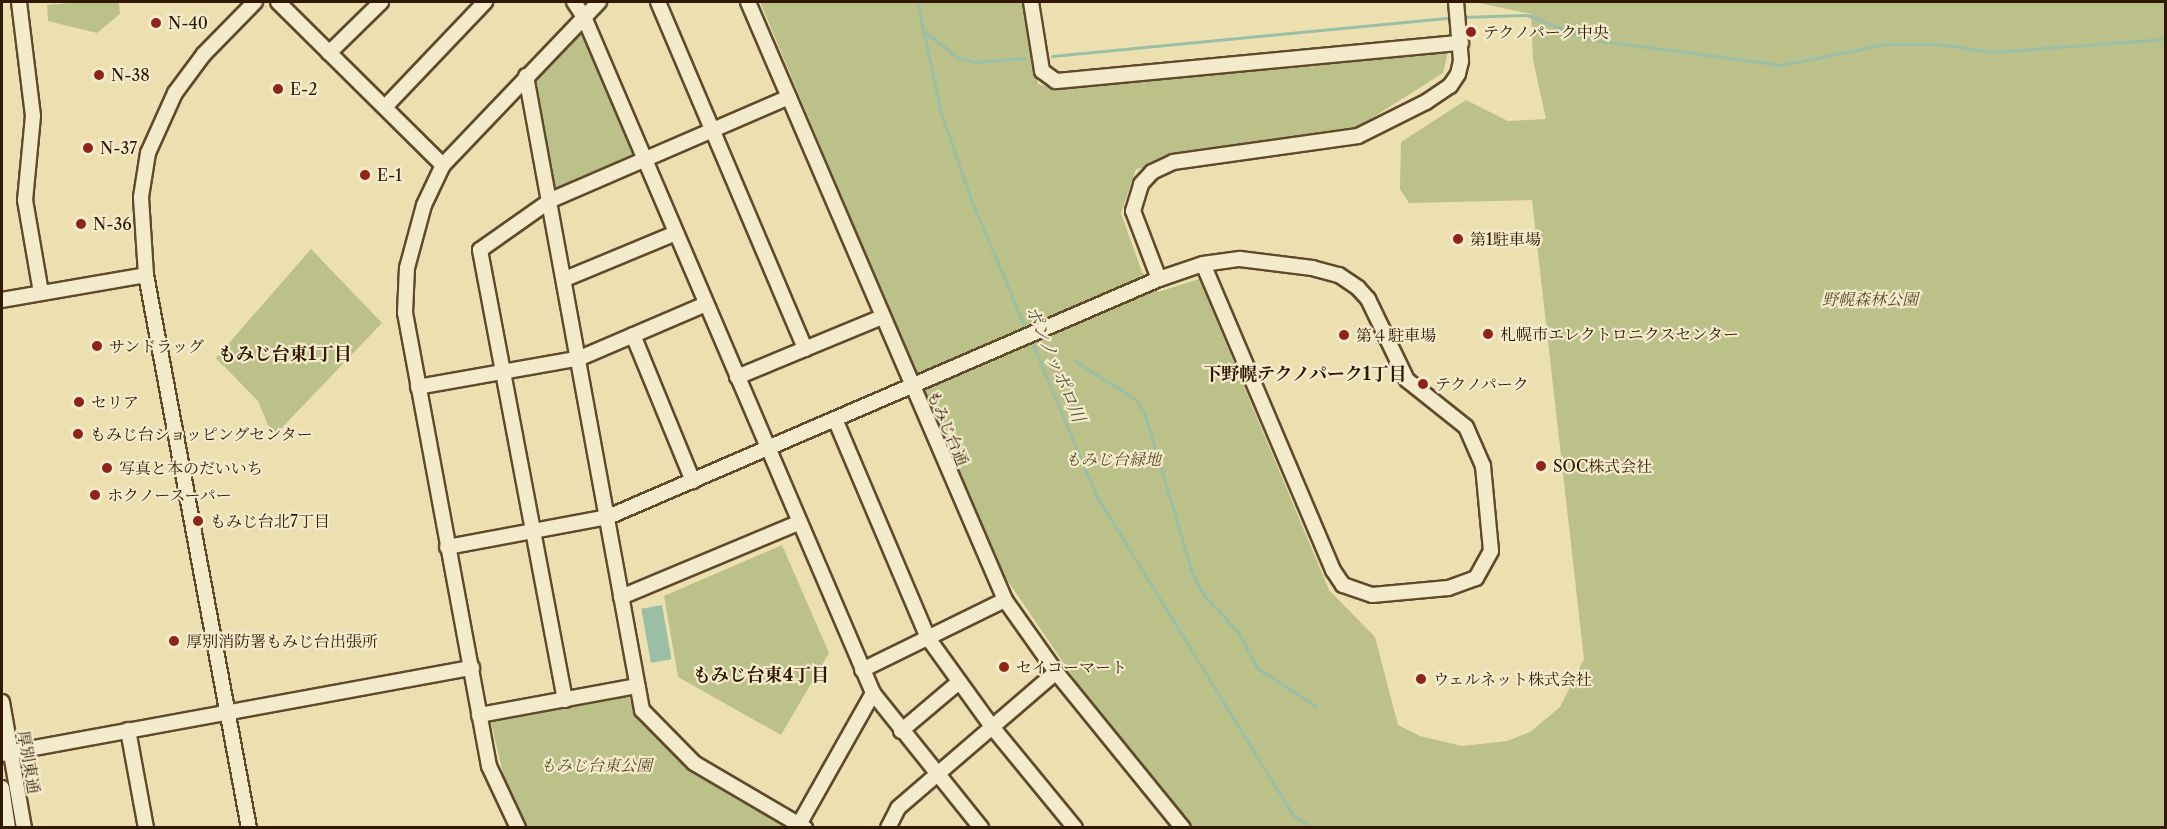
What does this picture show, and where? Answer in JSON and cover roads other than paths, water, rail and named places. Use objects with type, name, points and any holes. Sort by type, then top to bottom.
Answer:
[{"type":"street","points":[[19,2],[33,116],[25,200],[41,293]]},
{"type":"street","points":[[249,828],[146,275],[141,197],[155,135],[191,70],[255,2]]},
{"type":"street","points":[[278,2],[386,106],[443,165]]},
{"type":"street","points":[[329,53],[381,2]]},
{"type":"street","points":[[386,106],[485,2]]},
{"type":"street","points":[[574,2],[584,16],[798,523],[873,693],[901,731],[981,828]]},
{"type":"street","points":[[518,828],[489,766],[405,313],[407,268],[424,205],[443,165],[599,2]]},
{"type":"street","points":[[658,2],[805,350]]},
{"type":"street","name":"もみじ台通","points":[[748,2],[1005,600],[1056,672],[1183,828]]},
{"type":"street","points":[[1031,2],[1042,71],[1056,81],[1461,44]]},
{"type":"street","points":[[1159,279],[1133,211],[1141,184],[1152,171],[1173,162],[1358,136],[1426,102],[1450,86],[1458,74],[1461,44],[1457,4]]},
{"type":"street","points":[[526,76],[551,200],[642,710],[694,763],[800,826],[873,693]]},
{"type":"street","points":[[565,700],[531,533],[480,250],[551,200],[789,97]]},
{"type":"street","points":[[565,279],[676,233]]},
{"type":"street","points":[[447,547],[608,517],[1159,279],[1203,264],[1240,259],[1300,266],[1339,275],[1368,299],[1407,380],[1466,426],[1478,447],[1483,466],[1491,551],[1476,578],[1448,588],[1372,594],[1343,585],[1333,570],[1203,264]]},
{"type":"street","points":[[2,300],[146,275]]},
{"type":"street","points":[[418,387],[579,358],[706,304]]},
{"type":"street","points":[[737,377],[882,317]]},
{"type":"street","points":[[633,335],[693,481]]},
{"type":"street","points":[[835,419],[928,638],[993,728],[1076,828]]},
{"type":"street","points":[[621,597],[798,523]]},
{"type":"street","points":[[862,670],[1005,600]]},
{"type":"street","points":[[6,754],[471,668]]},
{"type":"street","points":[[888,828],[898,808],[1056,672]]},
{"type":"street","points":[[901,731],[959,682]]},
{"type":"street","points":[[480,716],[637,686]]},
{"type":"street","name":"厚別東通","points":[[2,702],[6,754],[24,828]]},
{"type":"street","points":[[128,730],[146,828]]},
{"type":"street","name":"厚別東通","points":[[2,788],[8,828]]},
{"type":"waterway","name":"ポンノッポロ川","points":[[917,2],[941,113],[972,202],[1027,332]]},
{"type":"waterway","points":[[1461,17],[1527,15],[1587,39],[1782,65],[1886,44],[1938,44],[1992,52],[2166,39]]},
{"type":"waterway","points":[[1052,56],[1454,17]]},
{"type":"waterway","points":[[924,31],[958,58],[976,62],[1024,58]]},
{"type":"waterway","name":"ポンノッポロ川","points":[[1030,338],[1096,495],[1292,814],[1311,828]]},
{"type":"waterway","points":[[1074,360],[1136,400],[1145,415],[1191,569],[1202,593],[1239,633],[1257,668],[1316,706]]},
{"type":"place","name":"N-40","points":[[156,23]]},
{"type":"place","name":"テクノパーク中央","points":[[1471,32]]},
{"type":"place","name":"N-38","points":[[99,75]]},
{"type":"place","name":"E-2","points":[[278,89]]},
{"type":"place","name":"N-37","points":[[88,148]]},
{"type":"place","name":"E-1","points":[[365,175]]},
{"type":"place","name":"N-36","points":[[81,224]]},
{"type":"place","name":"第1駐車場","points":[[1458,239]]},
{"type":"place","name":"札幌市エレクトロニクスセンター","points":[[1488,334]]},
{"type":"place","name":"第４駐車場","points":[[1344,335]]},
{"type":"place","name":"サンドラッグ","points":[[97,346]]},
{"type":"place","name":"テクノパーク","points":[[1423,384]]},
{"type":"place","name":"セリア","points":[[79,402]]},
{"type":"place","name":"もみじ台ショッピングセンター","points":[[78,434]]},
{"type":"place","name":"SOC株式会社","points":[[1541,466]]},
{"type":"place","name":"写真と本のだいいち","points":[[107,468]]},
{"type":"place","name":"ホクノースーパー","points":[[95,495]]},
{"type":"place","name":"もみじ台北7丁目","points":[[198,521]]},
{"type":"place","name":"厚別消防署もみじ台出張所","points":[[174,641]]},
{"type":"place","name":"セイコーマート","points":[[1004,667]]},
{"type":"place","name":"ウェルネット株式会社","points":[[1421,679]]},
{"type":"district","name":"もみじ台東1丁目","points":[[285,354]]},
{"type":"district","name":"下野幌テクノパーク1丁目","points":[[1305,374]]},
{"type":"district","name":"もみじ台東4丁目","points":[[761,675]]},
{"type":"park label","name":"野幌森林公園","points":[[1870,299]]},
{"type":"park label","name":"もみじ台緑地","points":[[1113,459]]},
{"type":"park label","name":"もみじ台東公園","points":[[596,765]]}]
